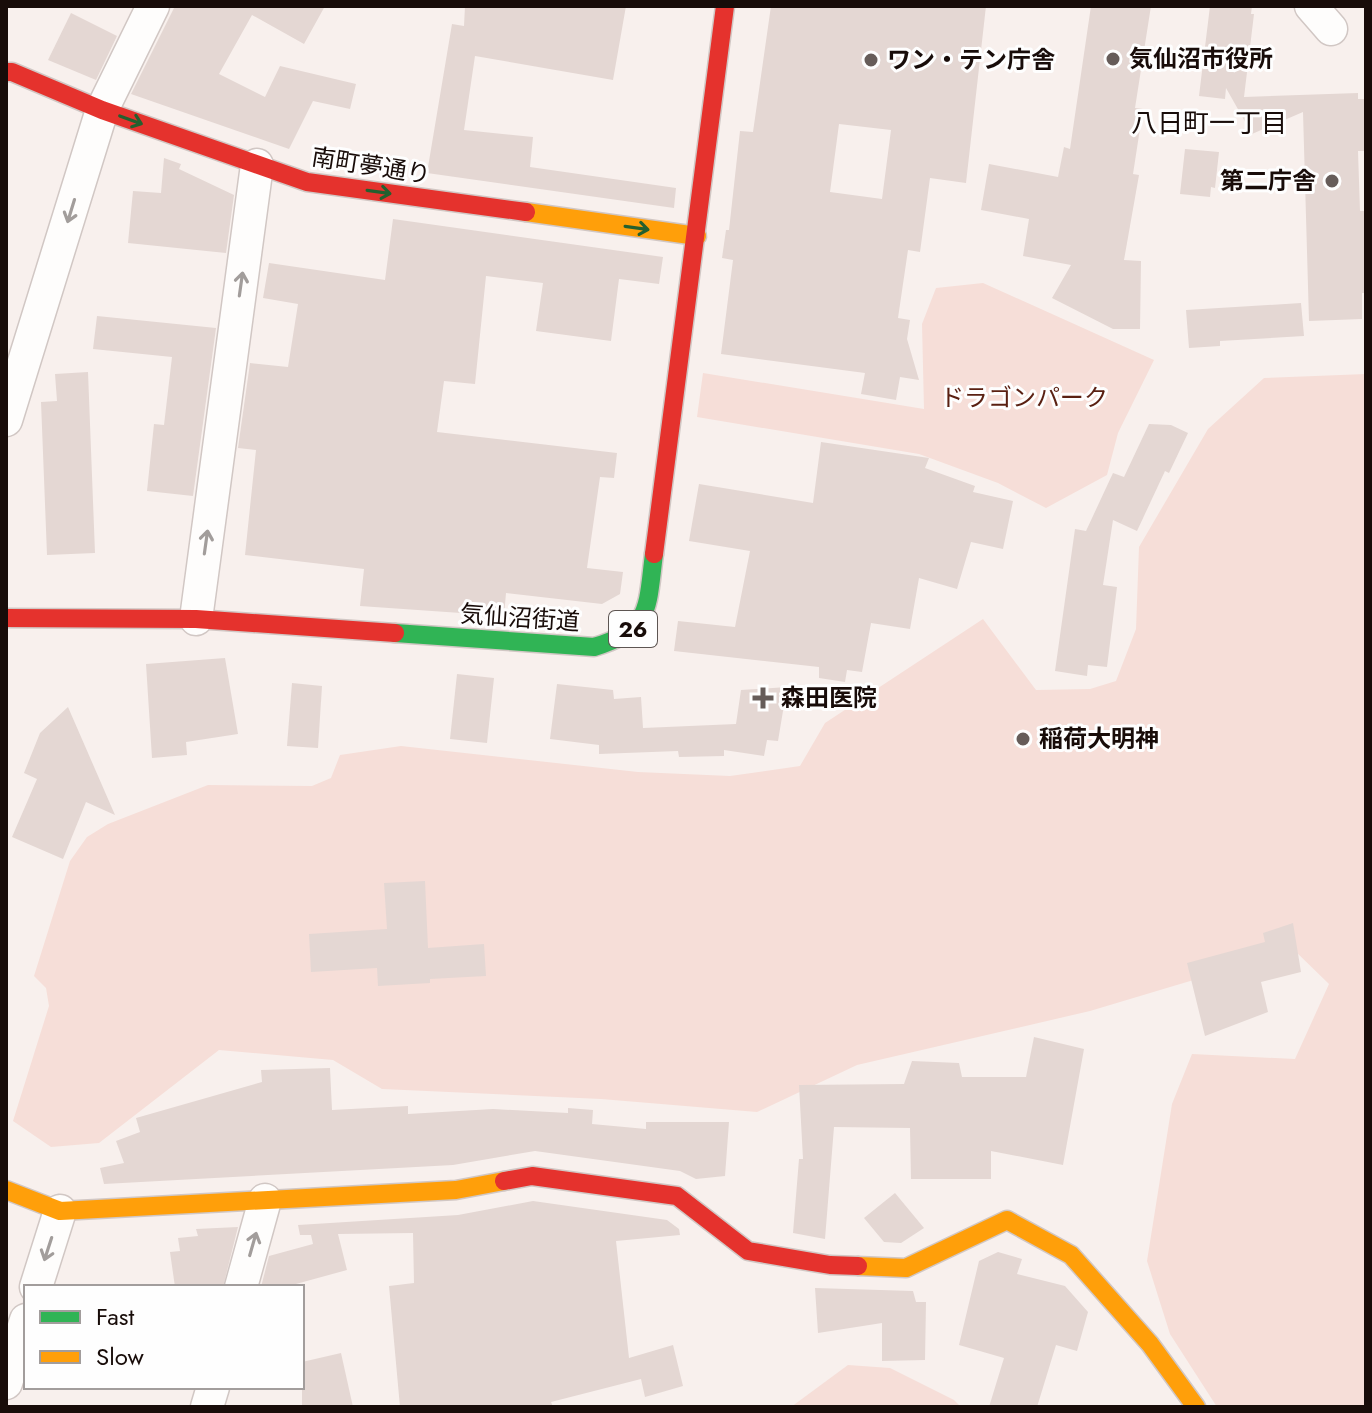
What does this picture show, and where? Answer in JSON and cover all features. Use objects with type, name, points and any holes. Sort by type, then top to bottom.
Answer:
[{"type":"street","points":[[6,420],[102,110],[153,6]]},
{"type":"street","name":"気仙沼街道","points":[[6,618],[196,619],[594,647],[622,639],[640,623],[647,604],[725,6]]},
{"type":"street","name":"南町夢通り","points":[[6,72],[102,110],[307,182],[697,236]]},
{"type":"street","points":[[196,619],[257,165]]},
{"type":"street","points":[[6,1190],[60,1211],[456,1190],[532,1176],[677,1196],[748,1251],[830,1265],[906,1268],[1007,1220],[1071,1255],[1150,1344],[1196,1407]]},
{"type":"street","points":[[242,1285],[265,1200]]},
{"type":"street","points":[[37,1285],[60,1211]]},
{"type":"street","points":[[6,1383],[24,1326]]},
{"type":"green space","name":"ドラゴンパーク","points":[[983,283],[1154,360],[1118,433],[1107,475],[1046,508],[998,483],[919,454],[697,417],[703,373],[924,409],[922,324],[936,288]]},
{"type":"green space","points":[[1366,374],[1366,1407],[1217,1407],[1170,1334],[1147,1261],[1172,1104],[1192,1054],[1295,1059],[1329,984],[1294,950],[1090,1011],[857,1065],[757,1112],[601,1099],[382,1089],[333,1060],[219,1050],[99,1143],[51,1147],[13,1121],[49,1006],[46,988],[34,976],[70,861],[87,837],[108,824],[208,785],[312,786],[331,778],[340,755],[401,746],[638,772],[730,776],[800,766],[825,723],[983,619],[1036,690],[1090,689],[1116,681],[1136,629],[1139,547],[1208,429],[1264,378]]},
{"type":"green space","points":[[848,1365],[890,1368],[954,1400],[961,1407],[791,1407]]},
{"type":"building","points":[[175,6],[325,6],[304,44],[252,15],[219,74],[265,97],[280,66],[356,84],[350,109],[313,101],[289,149],[131,94]]},
{"type":"building","points":[[465,6],[626,6],[613,80],[475,56],[464,130],[533,137],[530,167],[676,188],[674,208],[427,173],[452,24],[464,26]]},
{"type":"building","points":[[771,6],[986,6],[966,183],[930,178],[920,252],[908,250],[898,318],[910,320],[907,339],[919,380],[900,377],[896,400],[861,394],[865,373],[721,354],[733,260],[722,258],[726,230],[729,230],[740,131],[753,132]],"holes":[[[839,124],[891,130],[882,199],[830,192]]]},
{"type":"building","points":[[1091,6],[1151,6],[1135,108],[1143,109],[1133,174],[1139,175],[1124,260],[1141,261],[1140,329],[1113,329],[1052,298],[1071,265],[1023,256],[1029,219],[981,210],[989,164],[1058,177],[1064,147],[1070,149]]},
{"type":"building","name":"第二庁舎","points":[[1210,6],[1252,6],[1251,14],[1254,14],[1244,97],[1358,93],[1358,99],[1366,99],[1366,151],[1358,151],[1360,211],[1366,211],[1366,293],[1362,293],[1362,319],[1309,321],[1303,112],[1252,134],[1226,88],[1225,99],[1199,96]]},
{"type":"building","points":[[71,13],[117,36],[96,80],[48,60]]},
{"type":"building","points":[[1185,149],[1219,152],[1215,188],[1211,187],[1210,197],[1180,194]]},
{"type":"building","points":[[164,158],[181,164],[179,169],[234,195],[226,253],[128,243],[133,191],[161,193]]},
{"type":"building","points":[[393,219],[663,257],[659,284],[619,279],[611,341],[536,331],[543,283],[486,276],[475,384],[444,381],[437,432],[617,453],[614,478],[600,477],[587,568],[623,572],[620,594],[602,604],[506,593],[504,616],[360,606],[364,569],[245,555],[256,450],[238,448],[250,363],[288,367],[298,304],[263,298],[269,263],[385,280]]},
{"type":"building","points":[[1301,303],[1304,336],[1220,341],[1220,346],[1189,348],[1186,310]]},
{"type":"building","points":[[97,316],[216,328],[193,496],[147,491],[154,424],[164,425],[172,357],[93,349]]},
{"type":"building","points":[[88,372],[95,553],[47,555],[41,402],[57,401],[55,374]]},
{"type":"building","points":[[1149,424],[1171,425],[1188,433],[1169,473],[1165,471],[1137,531],[1113,520],[1103,585],[1117,587],[1107,667],[1088,665],[1087,676],[1055,671],[1075,529],[1086,531],[1113,473],[1124,477]]},
{"type":"building","points":[[821,442],[929,458],[925,468],[975,486],[973,492],[1013,501],[1003,549],[971,542],[957,589],[919,578],[910,629],[871,623],[862,672],[847,670],[845,682],[819,678],[819,667],[674,651],[678,621],[735,627],[750,551],[689,541],[699,484],[813,503]]},
{"type":"building","points":[[225,658],[238,734],[186,742],[187,755],[152,758],[146,664]]},
{"type":"building","points":[[457,674],[494,678],[487,743],[450,739]]},
{"type":"building","points":[[292,683],[322,686],[318,748],[287,746]]},
{"type":"building","points":[[557,684],[613,690],[614,699],[641,697],[643,728],[736,724],[741,690],[787,687],[778,741],[767,740],[764,756],[724,750],[724,756],[679,757],[678,751],[599,754],[599,745],[550,739]]},
{"type":"building","points":[[68,707],[115,815],[86,802],[63,859],[12,837],[37,779],[24,773],[40,733]]},
{"type":"building","points":[[425,881],[428,948],[484,944],[486,976],[378,986],[377,968],[311,972],[309,934],[387,929],[384,883]]},
{"type":"building","points":[[1293,923],[1301,972],[1261,982],[1268,1012],[1205,1036],[1187,963],[1265,942],[1263,933]]},
{"type":"building","points":[[1034,1037],[1084,1049],[1063,1165],[991,1151],[991,1179],[911,1179],[910,1128],[834,1127],[825,1239],[793,1233],[799,1159],[803,1159],[799,1085],[904,1084],[912,1061],[959,1063],[962,1077],[1026,1077]]},
{"type":"building","points":[[330,1068],[332,1110],[408,1106],[408,1114],[493,1109],[568,1113],[568,1108],[593,1110],[592,1124],[646,1129],[646,1122],[729,1122],[725,1176],[696,1179],[680,1171],[535,1151],[453,1165],[104,1184],[100,1168],[124,1163],[116,1141],[140,1132],[136,1118],[262,1082],[261,1070]]},
{"type":"building","points":[[895,1193],[924,1228],[901,1243],[884,1242],[864,1218]]},
{"type":"building","points":[[533,1201],[667,1220],[679,1229],[680,1235],[616,1241],[629,1358],[673,1345],[683,1386],[645,1397],[641,1379],[551,1402],[553,1407],[400,1407],[389,1286],[414,1283],[413,1233],[338,1234],[347,1270],[292,1285],[262,1285],[269,1256],[313,1244],[311,1235],[300,1235],[298,1225],[458,1215]]},
{"type":"building","points":[[238,1227],[224,1285],[175,1285],[170,1252],[180,1251],[178,1238],[198,1236],[196,1229]]},
{"type":"building","points":[[998,1252],[1022,1259],[1017,1274],[1065,1286],[1088,1312],[1077,1351],[1056,1345],[1037,1407],[989,1407],[1004,1358],[959,1345],[979,1261]]},
{"type":"building","points":[[815,1288],[913,1291],[916,1302],[926,1302],[925,1360],[882,1361],[882,1323],[818,1333]]},
{"type":"building","points":[[341,1353],[353,1407],[302,1407],[304,1362]]},
{"type":"traffic: fast","points":[[395,633],[594,647],[627,633],[637,624],[647,602],[654,554]]},
{"type":"traffic: slow","points":[[526,212],[697,236]]},
{"type":"traffic: slow","points":[[6,1190],[60,1211],[456,1190],[504,1181]]},
{"type":"traffic: slow","points":[[858,1266],[906,1268],[1007,1220],[1071,1255],[1150,1344],[1196,1407]]},
{"type":"traffic: jam","points":[[654,554],[725,6]]},
{"type":"traffic: jam","points":[[6,72],[102,110],[307,182],[526,212]]},
{"type":"traffic: jam","points":[[6,618],[196,619],[395,633]]},
{"type":"traffic: jam","points":[[504,1181],[532,1176],[677,1196],[748,1251],[830,1265],[858,1266]]},
{"type":"place","name":"気仙沼市役所","points":[[1113,59]]},
{"type":"place","name":"ワン・テン庁舎","points":[[871,60]]},
{"type":"place","name":"第二庁舎","points":[[1332,181]]},
{"type":"place","name":"森田医院","points":[[763,698]]},
{"type":"place","name":"稲荷大明神","points":[[1023,739]]},
{"type":"district","name":"八日町一丁目","points":[[1209,123]]}]
